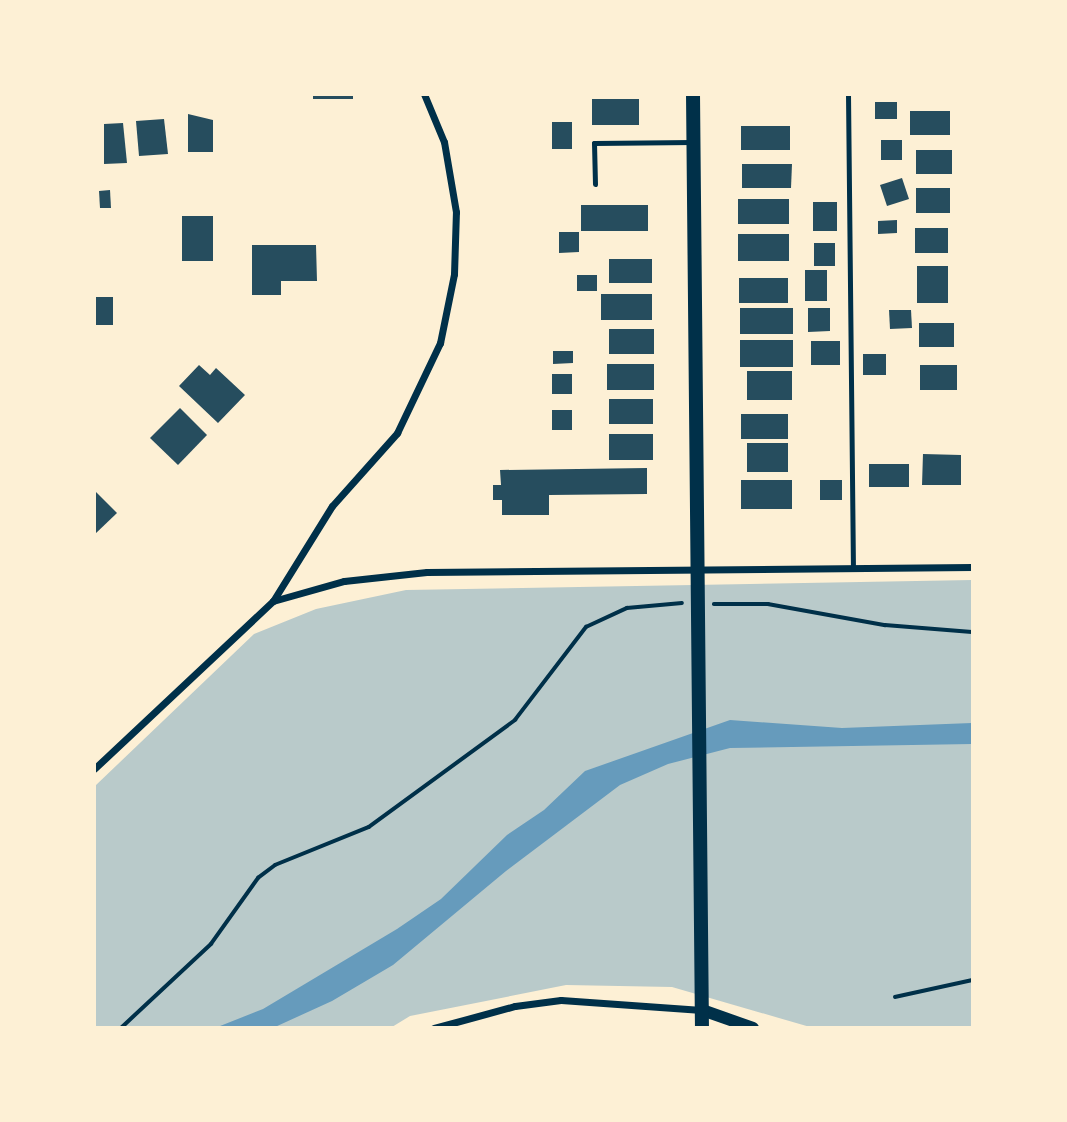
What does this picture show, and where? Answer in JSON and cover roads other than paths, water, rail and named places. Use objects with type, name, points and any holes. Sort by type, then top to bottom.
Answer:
[{"type":"main road","points":[[693,94],[702,1027]]},
{"type":"street","points":[[94,769],[272,601],[332,506],[397,433],[422,387],[441,339],[454,274],[456,212],[444,142],[424,94]]},
{"type":"street","points":[[272,601],[344,581],[399,574],[972,567]]},
{"type":"street","points":[[434,1027],[515,1006],[561,1000],[702,1010],[753,1027]]},
{"type":"lane","points":[[848,94],[853,569]]},
{"type":"lane","points":[[595,184],[594,143],[693,142]]},
{"type":"water","points":[[730,720],[842,728],[972,723],[972,744],[730,748],[668,764],[620,785],[506,871],[393,965],[332,1001],[275,1027],[215,1028],[263,1009],[397,929],[441,899],[507,835],[544,810],[585,771]]}]
